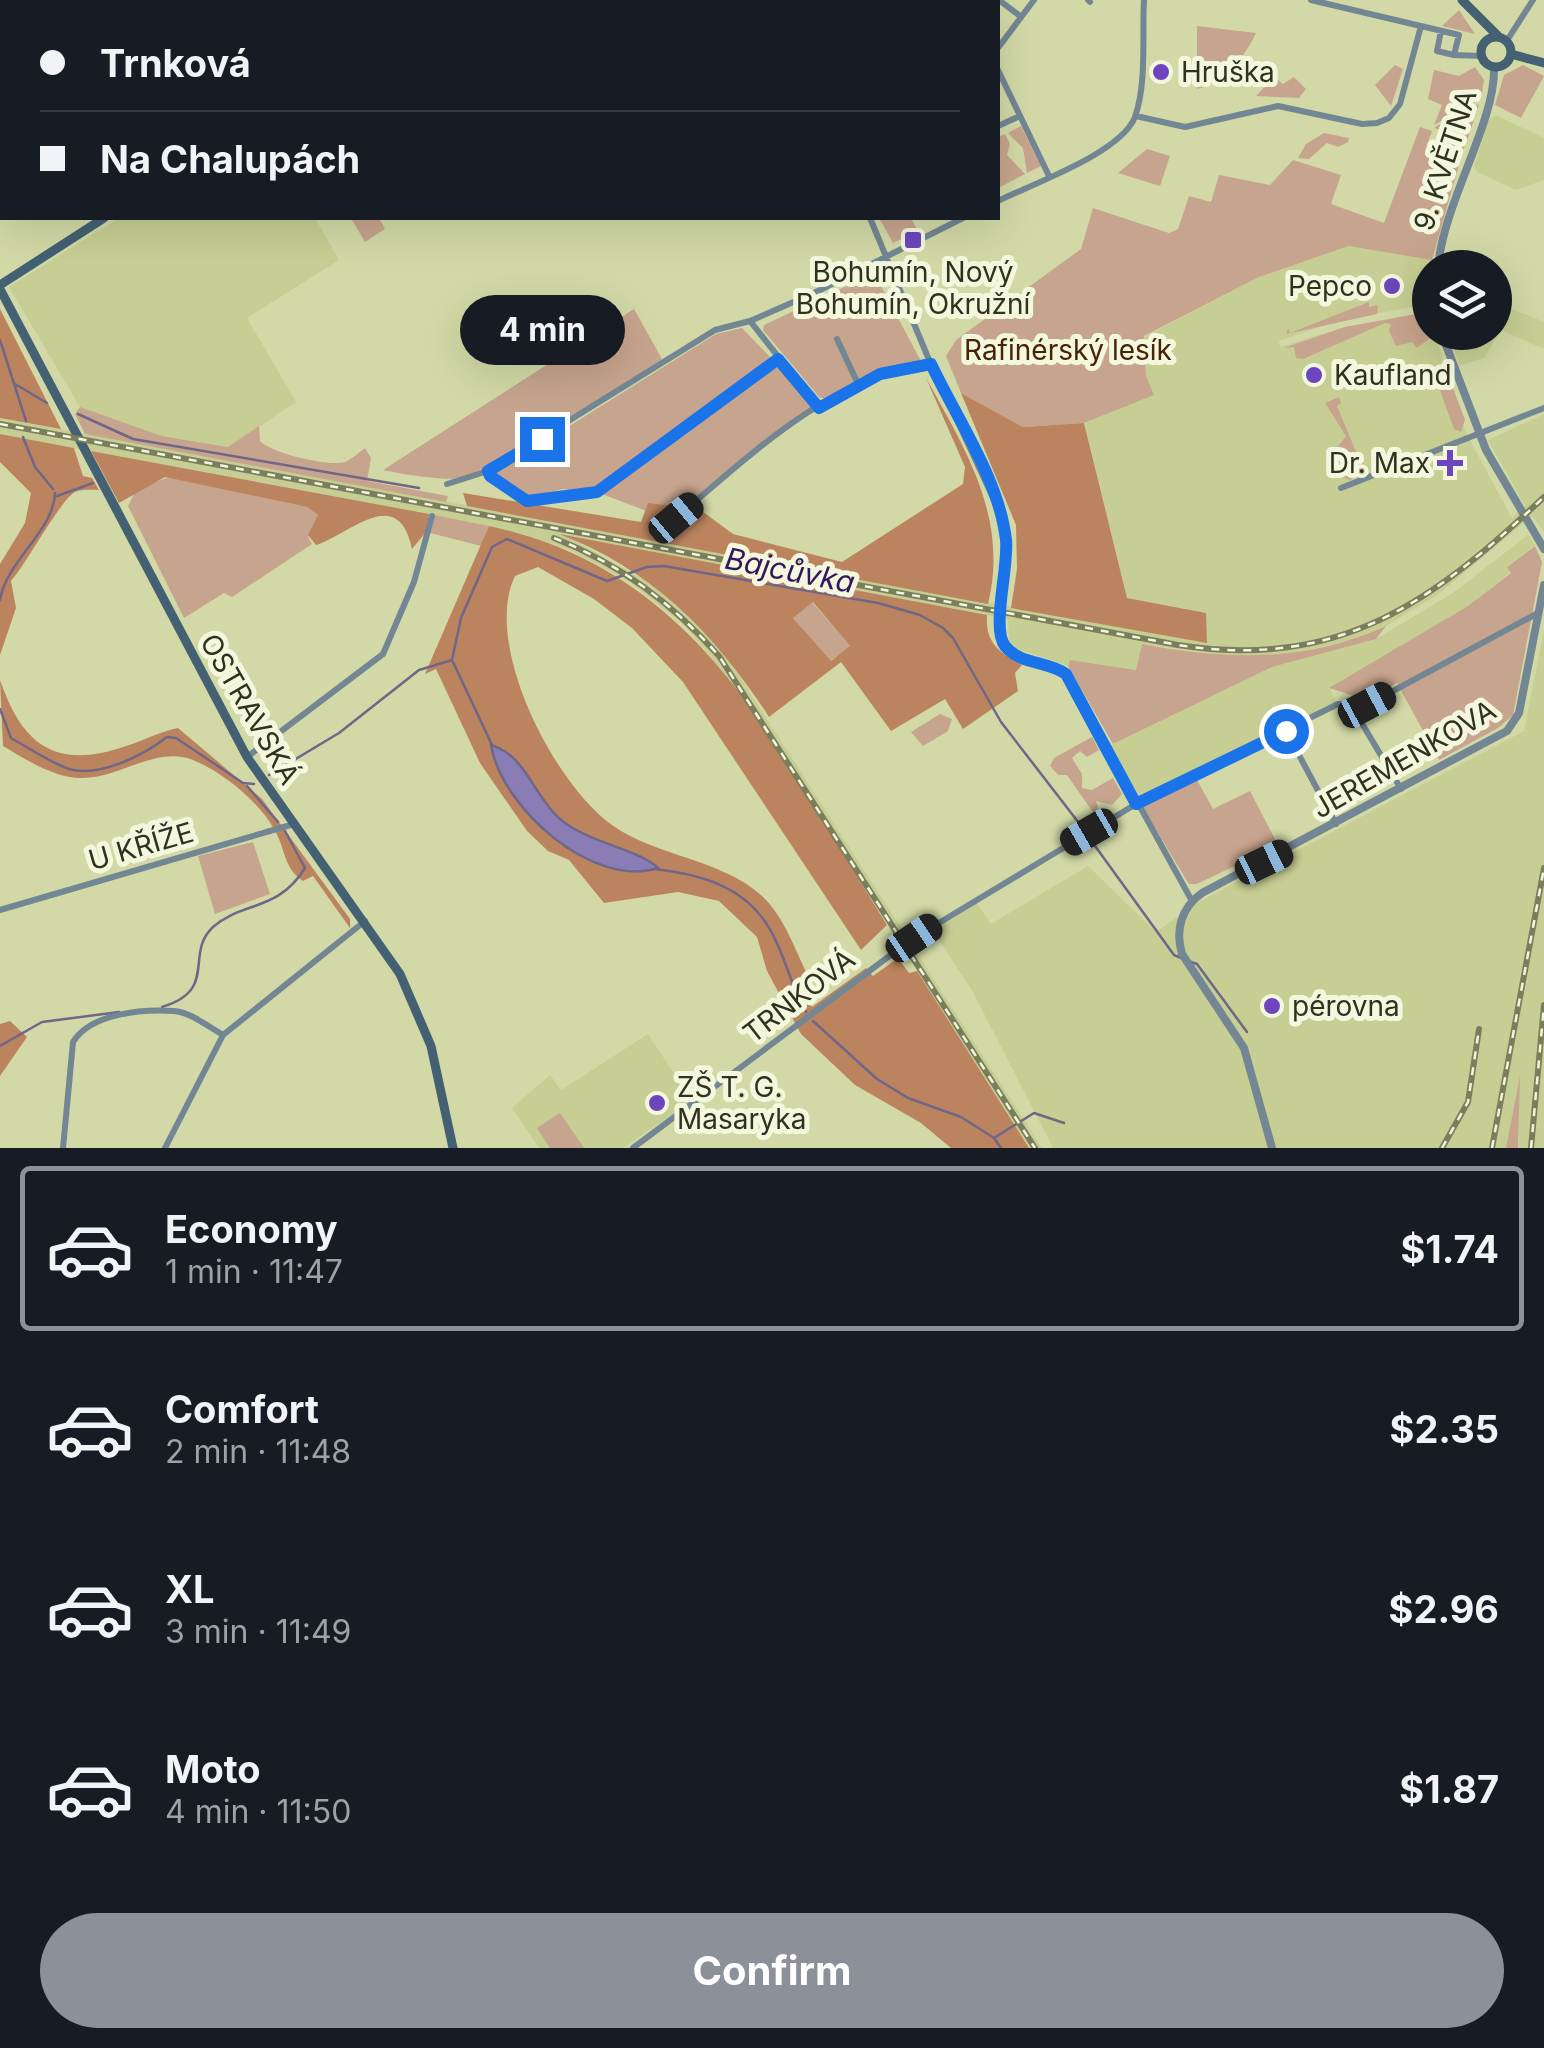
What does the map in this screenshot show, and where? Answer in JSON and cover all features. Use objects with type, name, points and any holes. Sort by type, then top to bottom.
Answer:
[{"type":"main road","points":[[1462,0],[1503,40],[1510,54],[1544,63]]},
{"type":"main road","points":[[1474,14],[1485,42],[1482,56],[1494,67],[1505,64],[1510,54]]},
{"type":"main road","points":[[1485,42],[1503,40]]},
{"type":"main road","points":[[0,287],[101,220]]},
{"type":"main road","name":"OSTRAVSKÁ","points":[[0,287],[247,757],[400,974],[425,1027],[452,1148]]},
{"type":"street","points":[[1000,45],[1034,0]]},
{"type":"street","points":[[1000,200],[1113,143],[1136,116],[1144,0]]},
{"type":"street","points":[[1311,0],[1459,35],[1454,55]]},
{"type":"street","points":[[1503,40],[1533,0]]},
{"type":"street","points":[[1000,1],[1020,16]]},
{"type":"street","points":[[1136,116],[1185,127],[1278,106],[1362,124],[1377,123],[1389,118],[1400,104],[1421,26]]},
{"type":"street","points":[[1441,31],[1437,51],[1482,56]]},
{"type":"street","name":"9. KVĚTNA","points":[[1441,250],[1447,218],[1492,90],[1494,67]]},
{"type":"street","points":[[1000,74],[1049,176]]},
{"type":"street","points":[[1000,125],[1020,116]]},
{"type":"street","points":[[871,220],[931,364],[1001,515],[1008,561],[1000,636],[1009,650],[1055,667],[1070,680],[1192,901],[1180,925],[1182,954],[1248,1056],[1272,1148]]},
{"type":"street","points":[[447,484],[488,471],[715,330],[750,322],[959,220]]},
{"type":"street","points":[[750,322],[819,408]]},
{"type":"street","points":[[837,339],[859,386]]},
{"type":"street","points":[[1448,350],[1500,479],[1542,546]]},
{"type":"street","points":[[488,471],[495,482],[527,501],[597,492],[778,359]]},
{"type":"street","points":[[676,518],[819,408],[898,368],[931,364]]},
{"type":"street","points":[[1341,488],[1544,408]]},
{"type":"street","points":[[247,757],[383,654],[414,582],[432,516]]},
{"type":"street","name":"JEREMENKOVA","points":[[1192,901],[1401,790],[1514,724],[1544,585]]},
{"type":"street","points":[[914,938],[1136,804],[1338,704],[1367,705],[1538,614]]},
{"type":"street","points":[[1351,704],[1401,790]]},
{"type":"street","points":[[1286,731],[1336,825]]},
{"type":"street","name":"U KŘÍŽE","points":[[0,910],[294,824]]},
{"type":"street","points":[[166,1148],[223,1035],[365,920]]},
{"type":"street","name":"TRNKOVÁ","points":[[633,1148],[896,950]]},
{"type":"street","points":[[63,1148],[73,1042],[82,1030],[108,1017],[174,1011],[223,1035]]},
{"type":"shaded area","points":[[1496,115],[1544,138],[1544,180],[1516,190],[1477,172],[1474,166],[1488,122]]},
{"type":"shaded area","points":[[116,220],[316,220],[339,260],[247,318],[296,402],[229,447],[162,436],[80,407],[9,287]]},
{"type":"shaded area","points":[[1349,246],[1412,257],[1412,307],[1334,322],[1279,341],[1280,347],[1345,327],[1412,316],[1412,350],[1440,350],[1465,431],[1512,518],[1525,506],[1488,440],[1544,414],[1544,532],[1532,516],[1439,594],[1386,626],[1349,641],[1286,655],[1246,658],[1142,644],[1136,670],[1070,660],[1068,666],[1018,649],[1009,640],[1008,619],[567,536],[656,587],[724,652],[1042,1148],[1029,1148],[739,691],[685,626],[631,583],[574,552],[520,533],[0,434],[0,418],[1206,643],[1206,613],[1127,598],[1084,423],[1153,395],[1146,376],[1144,337],[1259,277]]},
{"type":"shaded area","points":[[0,309],[61,429],[0,418]]},
{"type":"shaded area","points":[[1512,309],[1544,322],[1544,349],[1512,335]]},
{"type":"shaded area","points":[[1454,350],[1489,350],[1484,358],[1459,366]]},
{"type":"shaded area","points":[[926,378],[969,459],[988,514],[993,573],[988,604],[467,506],[463,493],[641,522],[648,503],[699,509],[733,534],[842,562],[963,484],[965,467]]},
{"type":"shaded area","points":[[961,393],[1023,427],[1084,423],[1127,598],[1206,613],[1207,643],[1011,608],[1017,569],[1016,525]]},
{"type":"shaded area","points":[[0,434],[74,448],[83,476],[92,478],[99,490],[78,491],[69,497],[11,581],[16,608],[0,655],[0,564],[25,523],[31,493],[0,462]]},
{"type":"shaded area","points":[[91,451],[429,514],[426,532],[412,549],[405,529],[396,519],[384,516],[371,518],[316,545],[308,535],[318,515],[307,507],[165,477],[119,503]]},
{"type":"shaded area","points":[[489,526],[564,549],[627,584],[682,628],[729,679],[771,736],[887,925],[861,950],[683,682],[632,628],[594,599],[538,567],[515,576],[507,605],[508,638],[529,711],[568,778],[590,805],[630,836],[727,873],[762,896],[784,925],[811,982],[815,993],[807,1000],[812,1007],[866,968],[873,976],[898,958],[909,973],[917,971],[1029,1148],[951,1148],[921,1123],[855,1085],[801,1034],[767,971],[757,937],[719,901],[678,892],[604,903],[569,860],[548,851],[527,831],[480,763],[436,669],[425,674]],"holes":[[[503,748],[554,815],[598,842],[637,855],[622,869],[559,841],[518,797],[494,755]]]},
{"type":"shaded area","points":[[559,534],[987,615],[988,633],[995,646],[1022,665],[1015,673],[1018,691],[963,729],[945,699],[891,731],[841,662],[769,717],[727,659],[679,608],[624,566]],"holes":[[[813,602],[850,646],[831,661],[793,618]]]},
{"type":"shaded area","points":[[1528,535],[1535,545],[1507,566],[1511,572],[1468,606],[1330,688],[1336,702],[1134,800],[1107,747],[1272,667],[1376,639],[1453,593]]},
{"type":"shaded area","points":[[1544,629],[1544,1148],[1519,1148],[1519,1085],[1506,1148],[1053,1148],[973,992],[933,931],[977,903],[991,924],[1088,866],[1156,932],[1199,902],[1524,731]]},
{"type":"shaded area","points":[[0,680],[9,703],[32,737],[62,753],[102,753],[178,728],[262,799],[350,919],[350,928],[313,876],[303,881],[292,870],[278,836],[259,809],[239,789],[204,765],[166,757],[81,778],[40,767],[3,746]]},
{"type":"shaded area","points":[[491,745],[513,758],[560,819],[658,868],[632,871],[605,866],[554,838],[512,793],[498,769]]},
{"type":"shaded area","points":[[10,1021],[27,1037],[0,1076],[0,1024]]},
{"type":"shaded area","points":[[648,1034],[692,1101],[623,1148],[539,1148],[512,1108],[550,1075],[561,1090]]},
{"type":"green space","points":[[1459,10],[1475,34],[1442,26]]},
{"type":"green space","points":[[1197,26],[1256,33],[1232,68],[1197,89]]},
{"type":"green space","points":[[1395,65],[1403,69],[1391,106],[1375,85]]},
{"type":"green space","points":[[1523,65],[1544,76],[1521,118],[1495,105],[1504,75]]},
{"type":"green space","points":[[1475,67],[1484,80],[1481,99],[1434,125],[1442,105],[1428,99],[1434,70],[1459,76]]},
{"type":"green space","points":[[1274,77],[1283,84],[1294,77],[1306,89],[1299,98],[1256,96]]},
{"type":"green space","points":[[1479,104],[1467,141],[1435,128],[1435,127]]},
{"type":"green space","points":[[1021,126],[1041,166],[1027,173],[1023,148],[1008,133]]},
{"type":"green space","name":"Rafinérský lesík","points":[[1420,127],[1432,131],[1425,151],[1440,162],[1452,139],[1465,144],[1435,250],[1412,250],[1412,257],[1349,246],[1259,277],[1144,336],[1146,376],[1154,395],[1084,423],[1023,427],[961,393],[946,356],[956,340],[1081,249],[1093,208],[1169,233],[1178,229],[1189,196],[1211,202],[1219,175],[1270,185],[1293,160],[1341,175],[1331,204],[1384,223]]},
{"type":"green space","points":[[1324,133],[1349,138],[1348,142],[1338,147],[1327,143],[1309,159],[1298,158],[1306,144]]},
{"type":"green space","points":[[1005,134],[1010,144],[1007,155],[1025,174],[1000,187],[1000,136]]},
{"type":"green space","points":[[1147,149],[1170,156],[1160,186],[1118,173]]},
{"type":"green space","points":[[352,220],[380,220],[385,229],[365,242]]},
{"type":"green space","points":[[880,220],[912,220],[918,231],[893,243]]},
{"type":"green space","points":[[874,273],[922,363],[892,369],[840,394],[820,398],[763,330],[764,325]]},
{"type":"green space","points":[[1369,302],[1369,307],[1378,305],[1377,314],[1286,334],[1288,328],[1290,333]]},
{"type":"green space","points":[[634,309],[662,359],[563,426],[508,458],[460,478],[383,470]]},
{"type":"green space","points":[[1412,315],[1412,342],[1396,346],[1389,331],[1391,324],[1385,323],[1303,359],[1296,358],[1294,347],[1284,348],[1345,327]]},
{"type":"green space","points":[[742,328],[771,358],[592,491],[562,489],[529,499],[493,474],[716,334]]},
{"type":"green space","points":[[776,364],[814,407],[670,520],[602,494]]},
{"type":"green space","points":[[1444,364],[1465,420],[1461,432],[1454,429],[1434,374],[1428,371]]},
{"type":"green space","points":[[1339,397],[1341,403],[1337,406],[1357,454],[1362,453],[1364,470],[1350,480],[1340,476],[1332,454],[1346,436],[1325,403]]},
{"type":"green space","points":[[80,407],[162,436],[228,447],[259,426],[260,441],[266,446],[314,461],[345,462],[365,448],[371,458],[367,481],[448,496],[446,502],[85,434],[75,414]]},
{"type":"green space","points":[[169,477],[307,507],[318,515],[308,537],[312,544],[232,597],[224,593],[184,618],[128,506],[136,490]]},
{"type":"green space","points":[[429,514],[489,526],[481,546],[426,532]]},
{"type":"green space","points":[[1535,546],[1542,562],[1513,715],[1498,728],[1439,760],[1397,683],[1367,700],[1329,688],[1468,606],[1511,573],[1507,567]]},
{"type":"green space","points":[[812,602],[851,647],[830,661],[793,618]]},
{"type":"green space","points":[[1386,626],[1376,639],[1272,667],[1113,744],[1068,666],[1070,660],[1136,670],[1142,644],[1236,655],[1296,652],[1326,647]]},
{"type":"green space","points":[[940,714],[952,719],[948,731],[923,746],[911,732]]},
{"type":"green space","points":[[1092,737],[1099,750],[1087,757],[1080,751],[1072,758],[1082,774],[1082,788],[1092,790],[1113,778],[1122,794],[1112,805],[1096,801],[1100,814],[1097,818],[1067,775],[1058,775],[1050,766],[1054,758]]},
{"type":"green space","points":[[1197,780],[1213,809],[1250,791],[1278,845],[1197,884],[1189,884],[1142,807]]},
{"type":"green space","points":[[253,842],[270,894],[215,914],[198,856]]},
{"type":"green space","points":[[1520,1076],[1518,1148],[1506,1148]]},
{"type":"green space","points":[[560,1113],[584,1148],[550,1148],[537,1128]]},
{"type":"waterway","name":"Bajcůvka","points":[[0,340],[26,421]]},
{"type":"waterway","points":[[15,384],[47,403]]},
{"type":"waterway","points":[[78,414],[133,439],[419,488]]},
{"type":"waterway","name":"Bajcůvka","points":[[23,437],[35,467],[53,489]]},
{"type":"waterway","points":[[57,496],[93,483]]},
{"type":"waterway","name":"Bajcůvka","points":[[0,600],[11,572],[47,520],[55,493]]},
{"type":"waterway","name":"Bajcůvka","points":[[269,775],[339,733],[419,670],[452,660],[461,618],[492,547],[507,539],[607,581],[647,567],[664,566],[878,603],[920,615],[953,638],[1001,722],[1082,827]]},
{"type":"waterway","points":[[453,662],[492,745]]},
{"type":"waterway","name":"Bajcůvka","points":[[0,709],[11,738],[69,769],[107,768],[167,737],[176,738],[243,783],[254,784]]},
{"type":"waterway","points":[[247,786],[278,822]]},
{"type":"waterway","points":[[162,1007],[190,991],[196,981],[201,948],[213,927],[283,892],[305,868],[285,831]]},
{"type":"waterway","name":"Bajcůvka","points":[[1090,839],[1174,955],[1181,958]]},
{"type":"waterway","points":[[654,869],[706,879],[750,904],[772,933],[806,1012]]},
{"type":"waterway","name":"Bajcůvka","points":[[1188,961],[1197,964],[1247,1032]]},
{"type":"waterway","points":[[0,1046],[42,1022],[119,1012]]},
{"type":"waterway","points":[[813,1021],[877,1079],[908,1098],[961,1117],[994,1138],[1034,1113],[1064,1123]]},
{"type":"waterway","points":[[994,1138],[1001,1148]]},
{"type":"railway","points":[[0,424],[1178,645],[1235,650],[1287,647],[1335,637],[1379,620],[1462,568],[1544,497]]},
{"type":"railway","points":[[554,538],[601,560],[644,587],[719,656],[1035,1148]]},
{"type":"railway","points":[[1492,1148],[1544,868]]},
{"type":"railway","points":[[1531,1148],[1544,1005]]},
{"type":"railway","points":[[1442,1148],[1468,1102],[1479,1029]]},
{"type":"place","name":"Hruška","points":[[1161,72]]},
{"type":"place","name":"Bohumín, Nový Bohumín, Okružní","points":[[913,240]]},
{"type":"place","name":"Pepco","points":[[1392,286]]},
{"type":"place","name":"Kaufland","points":[[1314,375]]},
{"type":"place","name":"Dr. Max","points":[[1450,463]]},
{"type":"place","name":"pérovna","points":[[1272,1006]]},
{"type":"place","name":"ZŠ T. G. Masaryka","points":[[657,1103]]},
{"type":"route","points":[[542,439],[488,471],[490,476],[527,501],[564,495],[585,497],[778,359],[819,408],[880,374],[931,364],[992,490],[1004,525],[1008,561],[999,626],[1002,641],[1021,658],[1066,674],[1136,804],[1286,731]]}]
